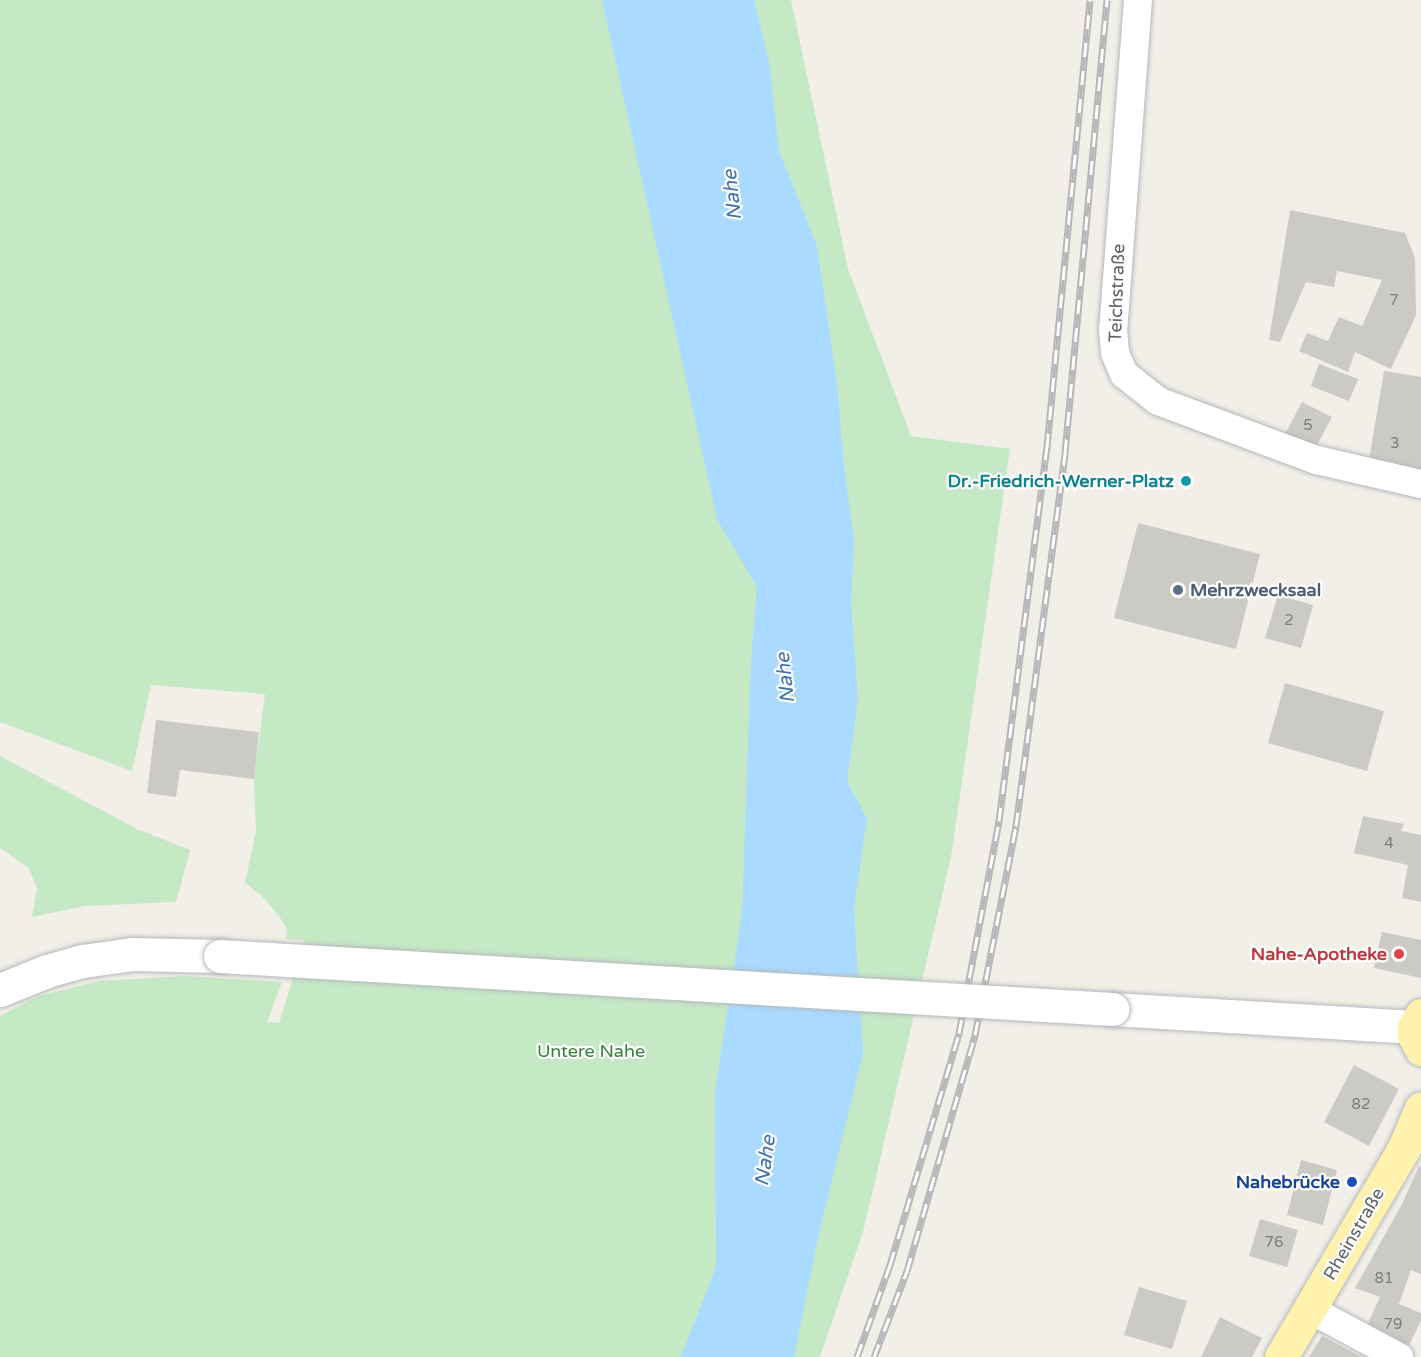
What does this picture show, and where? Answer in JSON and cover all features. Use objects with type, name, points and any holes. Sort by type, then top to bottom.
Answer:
[{"type":"main road","name":"Rheinstraße","points":[[1281,1357],[1311,1310],[1404,1148],[1421,1108]]},
{"type":"street","name":"Teichstraße","points":[[1138,0],[1113,329],[1116,352],[1124,374],[1139,388],[1168,405],[1317,460],[1421,484]]},
{"type":"street","points":[[0,990],[47,971],[83,961],[132,954],[220,956],[1112,1009],[1419,1030]]},
{"type":"street","points":[[1311,1310],[1399,1357]]},
{"type":"green space","name":"Untere Nahe","points":[[0,0],[791,0],[848,269],[911,436],[1010,449],[951,857],[863,1232],[820,1357],[0,1357],[0,1016],[39,996],[99,981],[185,976],[282,982],[267,1022],[279,1023],[305,940],[286,939],[287,929],[279,916],[261,895],[245,883],[256,831],[254,779],[265,694],[151,685],[132,771],[0,722]]},
{"type":"green space","points":[[0,756],[137,829],[190,850],[176,902],[85,906],[32,917],[37,889],[29,868],[0,848]]},
{"type":"water","name":"Nahe","points":[[602,0],[754,0],[769,62],[779,151],[817,246],[838,392],[843,460],[854,539],[851,603],[858,698],[847,782],[867,818],[854,909],[863,1053],[818,1237],[794,1357],[681,1357],[716,1267],[715,1093],[742,913],[751,662],[757,587],[717,519]]},
{"type":"building","points":[[1290,210],[1405,233],[1415,258],[1416,315],[1391,369],[1355,352],[1348,372],[1299,351],[1307,333],[1328,341],[1339,317],[1362,326],[1382,280],[1337,271],[1334,287],[1306,282],[1280,342],[1269,340]]},
{"type":"building","points":[[1319,364],[1358,379],[1349,401],[1311,386]]},
{"type":"building","points":[[1384,371],[1421,377],[1421,475],[1368,466]]},
{"type":"building","points":[[1302,402],[1332,417],[1314,451],[1284,436]]},
{"type":"building","points":[[1138,523],[1260,554],[1236,649],[1114,618]]},
{"type":"building","points":[[1278,595],[1313,605],[1301,648],[1265,638]]},
{"type":"building","points":[[1285,683],[1384,711],[1367,771],[1268,743]]},
{"type":"building","points":[[156,720],[259,732],[254,779],[180,770],[176,797],[147,793]]},
{"type":"building","points":[[1363,816],[1404,824],[1401,831],[1421,835],[1421,902],[1402,898],[1408,865],[1354,853]]},
{"type":"building","name":"Nahe-Apotheke","points":[[1382,932],[1421,940],[1421,978],[1374,968]]},
{"type":"building","points":[[1354,1065],[1399,1089],[1369,1146],[1324,1122]]},
{"type":"building","points":[[1301,1160],[1337,1170],[1323,1225],[1287,1215]]},
{"type":"building","points":[[1419,1166],[1421,1167],[1421,1274],[1411,1270],[1399,1304],[1421,1313],[1421,1321],[1406,1351],[1365,1330],[1380,1297],[1355,1288],[1402,1204]]},
{"type":"building","points":[[1260,1219],[1298,1230],[1287,1267],[1249,1256]]},
{"type":"building","points":[[1139,1287],[1187,1301],[1172,1349],[1124,1335]]},
{"type":"building","points":[[1220,1317],[1262,1338],[1252,1357],[1201,1357]]},
{"type":"building","points":[[1322,1336],[1362,1357],[1309,1357]]},
{"type":"railway","points":[[857,1357],[890,1265],[959,1033],[999,821],[1047,447],[1090,0]]},
{"type":"railway","points":[[874,1357],[907,1271],[975,1035],[1016,826],[1065,453],[1107,0]]},
{"type":"place","name":"Dr.-Friedrich-Werner-Platz","points":[[1186,481]]},
{"type":"place","name":"Mehrzwecksaal","points":[[1178,590]]},
{"type":"place","name":"Nahe-Apotheke","points":[[1399,954]]},
{"type":"place","name":"Nahebrücke","points":[[1352,1182]]}]
